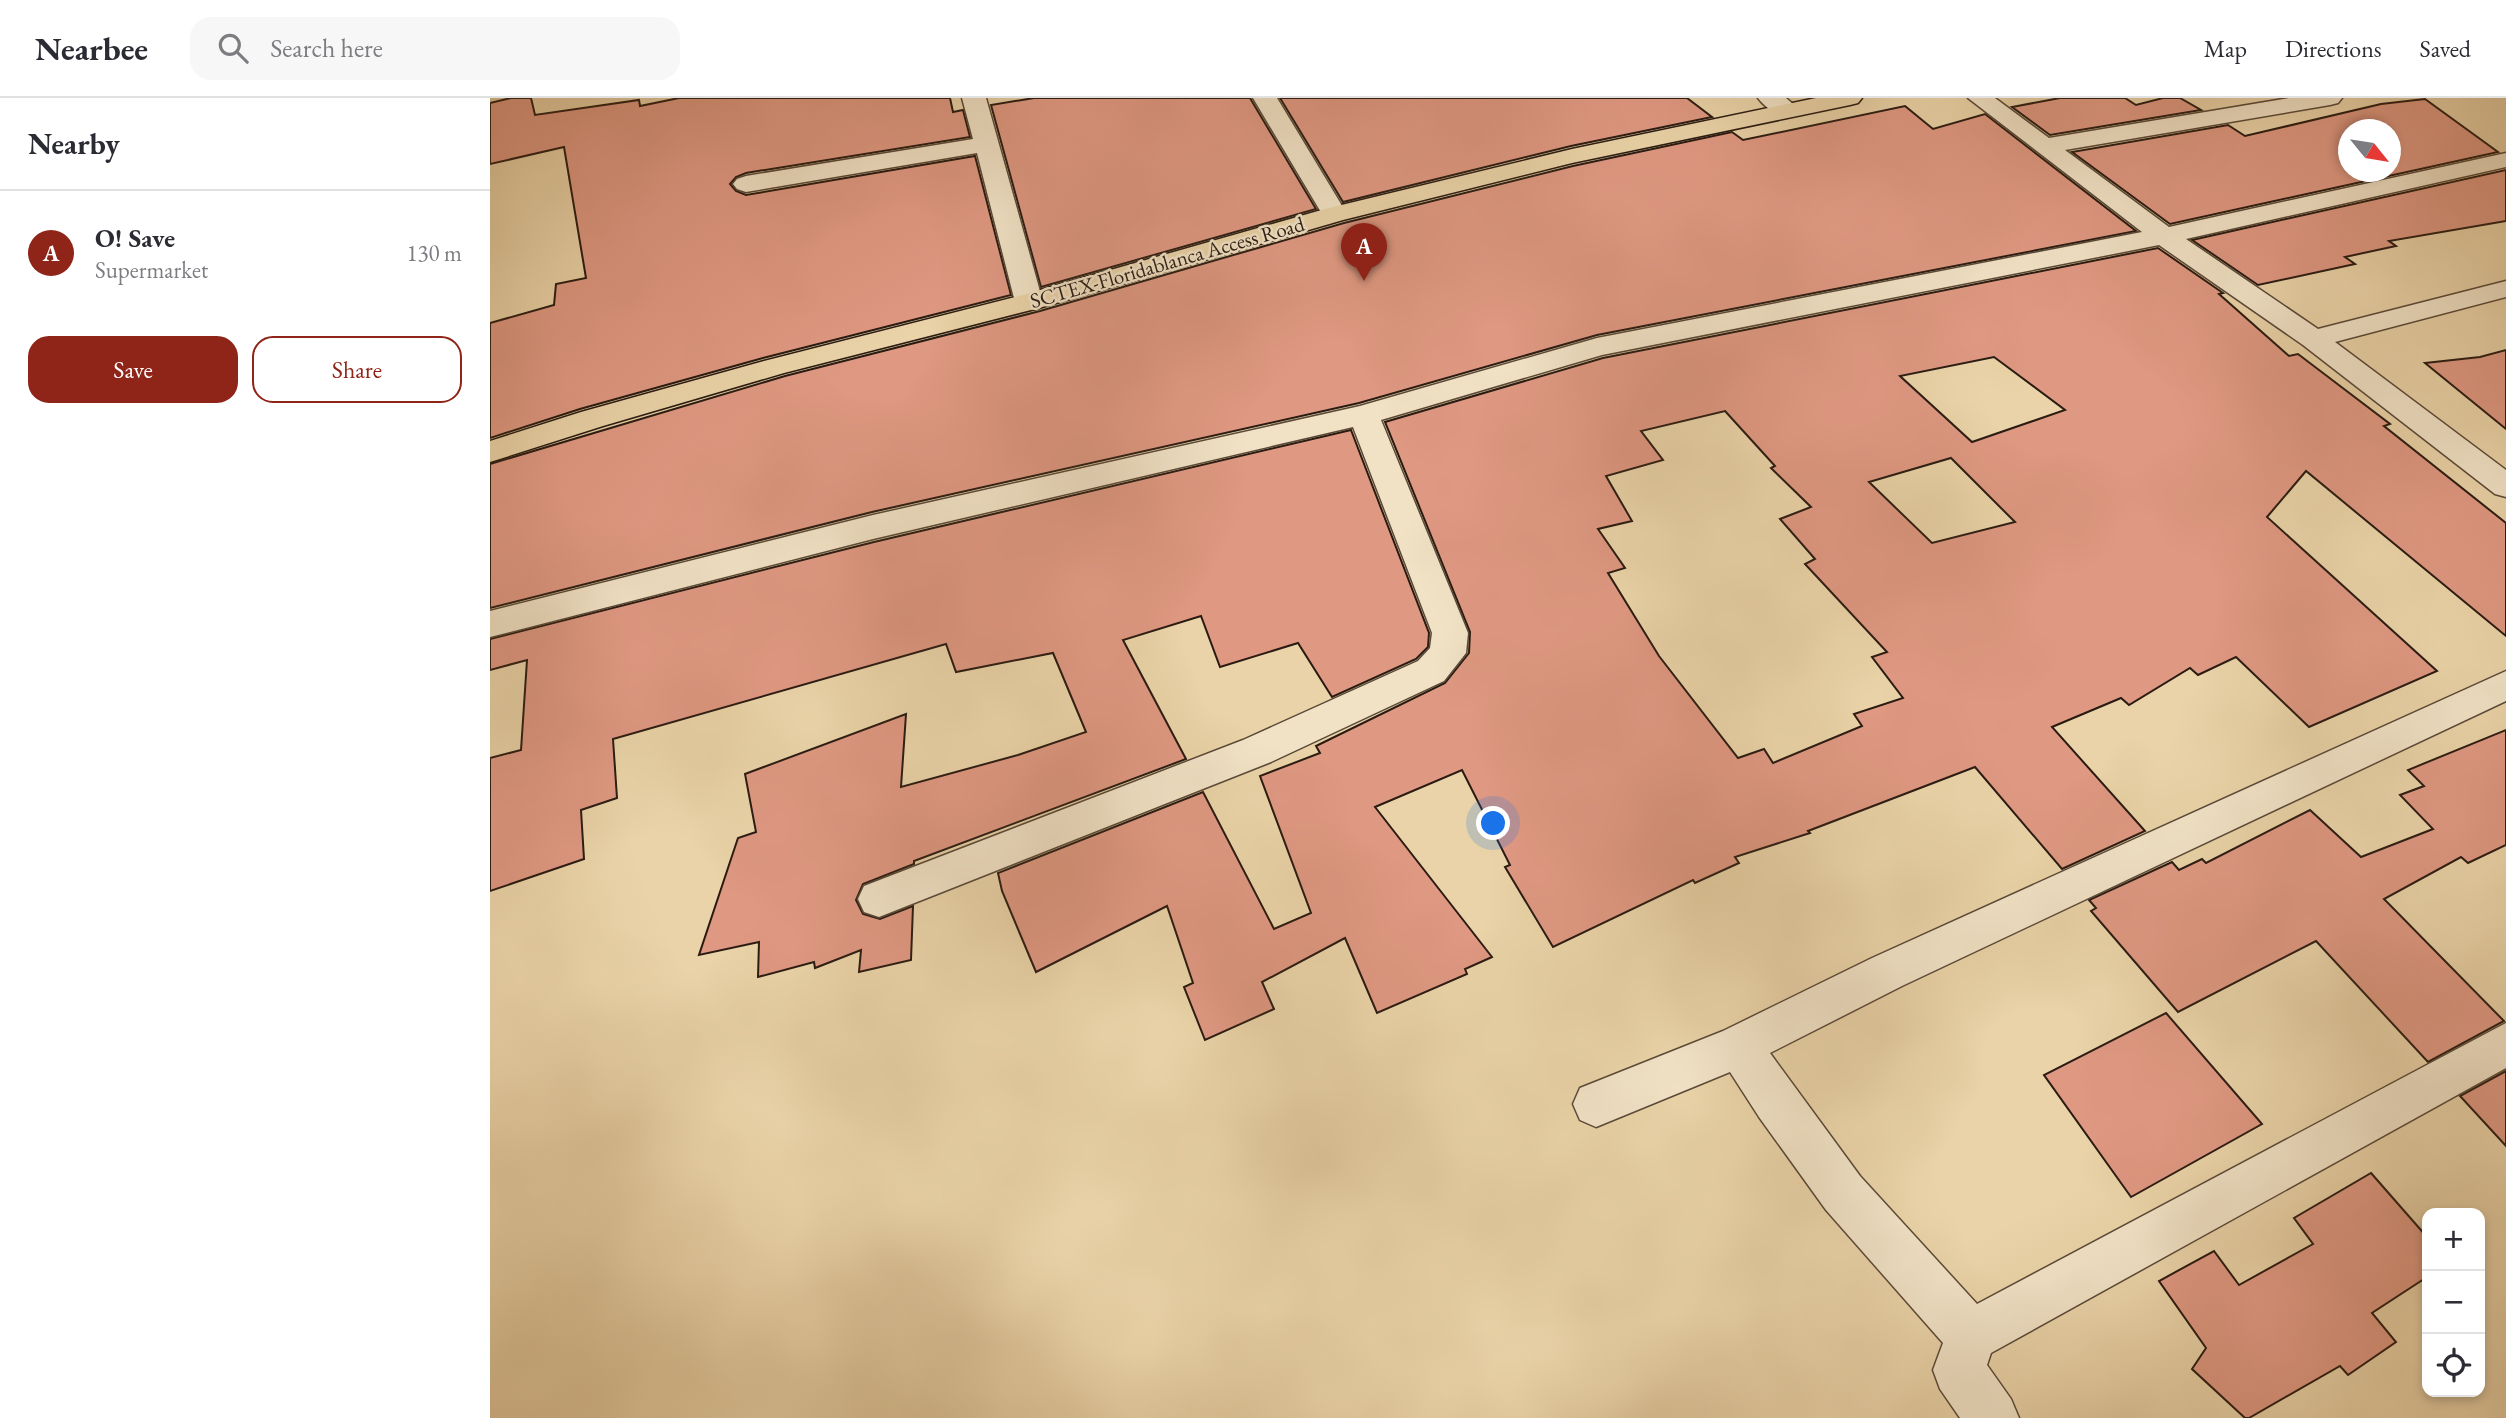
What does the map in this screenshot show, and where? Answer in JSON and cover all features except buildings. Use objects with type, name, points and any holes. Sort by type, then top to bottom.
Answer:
[{"type":"main road","name":"SCTEX-Floridablanca Access Road","points":[[490,452],[592,419],[775,366],[1029,302],[1334,214],[1779,104],[1850,98]]},
{"type":"street","points":[[974,98],[1029,302]]},
{"type":"street","points":[[1265,98],[1334,214]]},
{"type":"street","points":[[1980,98],[2048,146],[2164,236],[2313,339],[2506,486]]},
{"type":"street","points":[[2048,146],[2330,98]]},
{"type":"street","points":[[746,184],[986,144]]},
{"type":"street","points":[[490,624],[873,527],[1364,415],[1597,348],[2164,236],[2506,160]]},
{"type":"street","points":[[2313,339],[2506,289]]},
{"type":"street","points":[[879,899],[1257,751],[1431,671],[1448,653],[1450,633],[1364,415]]},
{"type":"street","points":[[2475,463],[2506,453]]},
{"type":"street","points":[[1596,1104],[1739,1046],[1887,972],[2506,685]]},
{"type":"street","points":[[1992,1418],[1959,1370],[1971,1336],[2506,1045]]},
{"type":"street","points":[[1739,1046],[1775,1101],[1843,1193],[1971,1336]]},
{"type":"place","name":"O! Save","points":[[1364,281]]}]
